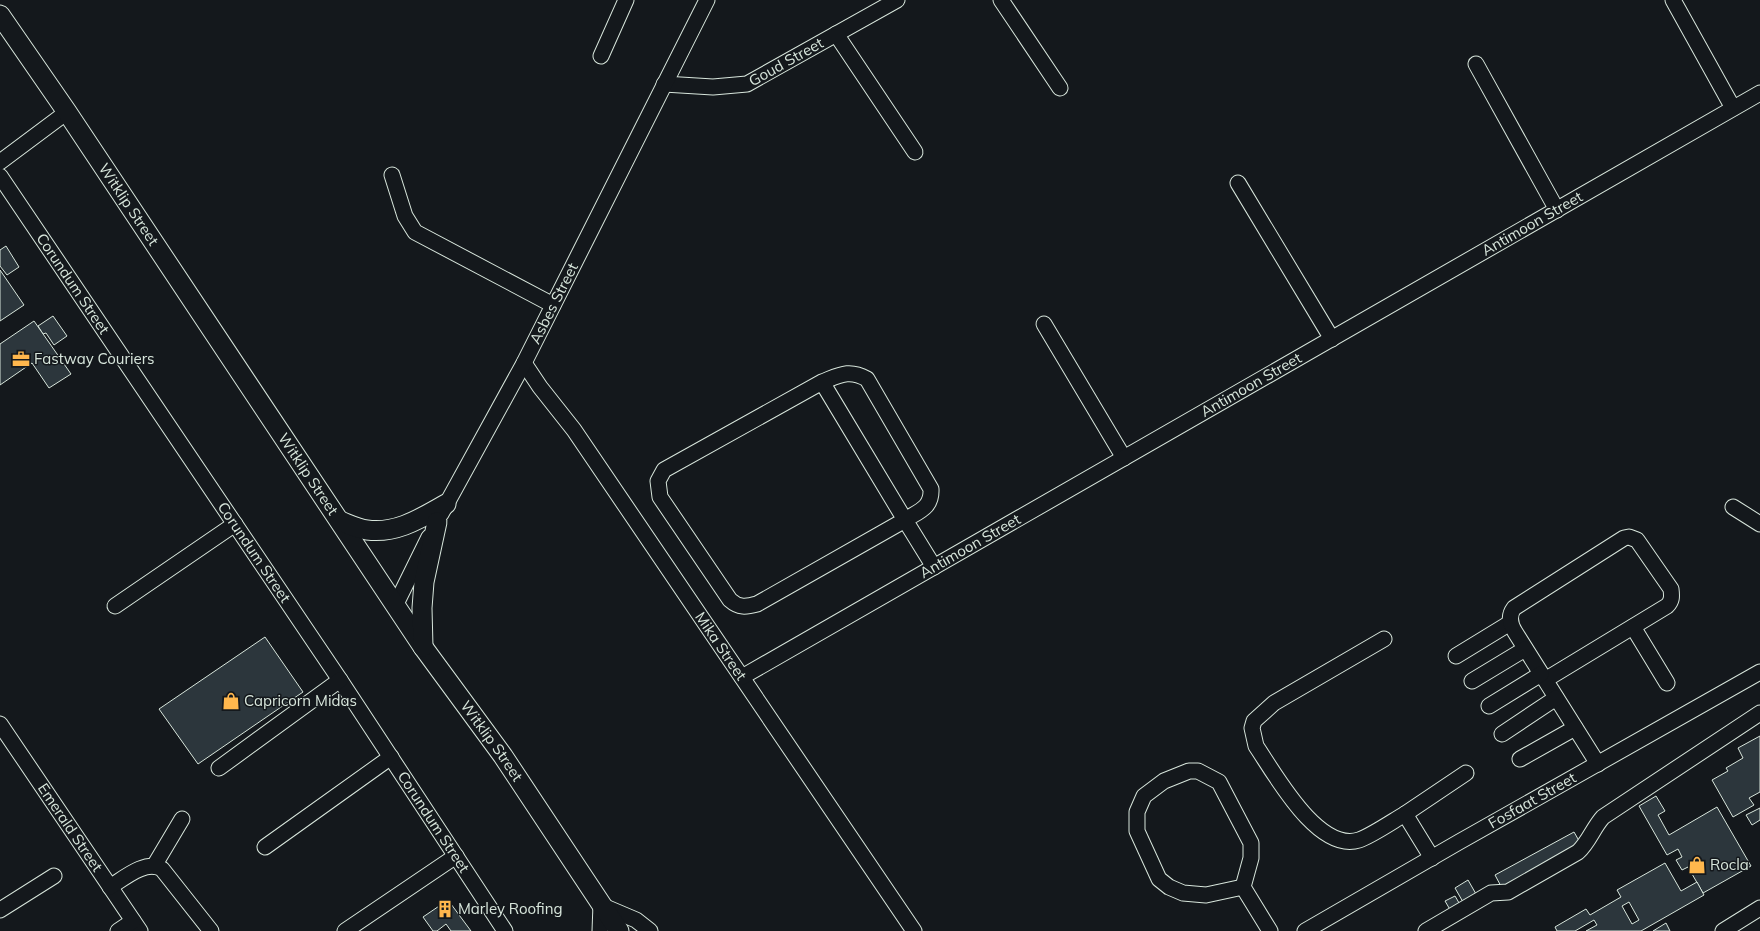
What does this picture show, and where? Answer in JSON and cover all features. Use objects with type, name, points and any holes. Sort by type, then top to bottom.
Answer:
[{"type":"main road","name":"Witklip Street","points":[[0,15],[67,112],[396,604],[423,647],[503,756],[620,931]]},
{"type":"main road","points":[[340,521],[366,530],[387,530],[412,524],[446,504]]},
{"type":"main road","points":[[423,647],[422,608],[424,582],[437,522]]},
{"type":"street","points":[[601,56],[626,0]]},
{"type":"street","name":"Asbes Street","points":[[396,604],[446,504],[524,363],[707,0]]},
{"type":"street","name":"Goud Street","points":[[664,84],[713,87],[747,84],[897,0]]},
{"type":"street","points":[[1001,0],[1060,88]]},
{"type":"street","points":[[1673,0],[1733,108]]},
{"type":"street","points":[[836,34],[915,152]]},
{"type":"street","points":[[1476,64],[1557,210]]},
{"type":"street","name":"Antimoon Street","points":[[742,677],[1760,93]]},
{"type":"street","points":[[0,162],[67,112]]},
{"type":"street","points":[[392,175],[404,216],[415,232],[553,305]]},
{"type":"street","name":"Corundum Street","points":[[0,176],[340,680],[505,931]]},
{"type":"street","points":[[1238,182],[1332,339]]},
{"type":"street","points":[[1044,324],[1124,458]]},
{"type":"street","name":"Mika Street","points":[[524,363],[540,387],[574,430],[914,931]]},
{"type":"street","points":[[844,373],[853,373],[867,378],[931,489],[932,497],[928,505],[905,520],[757,604],[744,607],[736,606],[730,600],[660,497],[658,481],[664,470],[822,382],[844,373]]},
{"type":"street","points":[[822,382],[934,567]]},
{"type":"street","points":[[1733,507],[1760,524]]},
{"type":"street","points":[[115,606],[235,524]]},
{"type":"street","points":[[1489,706],[1543,677],[1633,627],[1667,606],[1672,596],[1671,589],[1640,543],[1634,538],[1624,538],[1514,608],[1510,615],[1510,623],[1525,649],[1543,677],[1598,764]]},
{"type":"street","points":[[1456,656],[1510,623]]},
{"type":"street","points":[[1633,627],[1667,683]]},
{"type":"street","points":[[1384,639],[1274,703],[1254,721],[1252,728],[1256,746],[1305,816],[1325,834],[1342,840],[1359,840],[1405,814],[1466,773]]},
{"type":"street","points":[[1472,681],[1525,649]]},
{"type":"street","name":"Fosfaat Street","points":[[1305,931],[1760,672]]},
{"type":"street","points":[[219,768],[340,680]]},
{"type":"street","points":[[1502,734],[1556,698]]},
{"type":"street","points":[[1426,931],[1491,893],[1508,892],[1578,852],[1587,844],[1595,826],[1603,817],[1760,713]]},
{"type":"street","name":"Emerald Street","points":[[0,724],[137,926]]},
{"type":"street","points":[[1520,760],[1575,728]]},
{"type":"street","points":[[265,847],[391,757]]},
{"type":"street","points":[[1243,887],[1206,895],[1191,894],[1183,893],[1169,887],[1159,878],[1137,831],[1137,812],[1144,796],[1164,781],[1189,771],[1198,771],[1219,782],[1251,843],[1252,858],[1243,887],[1270,931]]},
{"type":"street","points":[[1405,814],[1432,858]]},
{"type":"street","points":[[154,866],[182,819]]},
{"type":"street","points":[[345,931],[456,856]]},
{"type":"street","points":[[110,887],[140,869],[154,866],[162,869],[211,931]]},
{"type":"street","points":[[0,910],[54,876]]},
{"type":"street","points":[[600,931],[602,905],[636,920],[650,931]]},
{"type":"street","points":[[1723,931],[1760,908]]},
{"type":"street","points":[[118,931],[137,926]]},
{"type":"building","points":[[6,246],[19,267],[7,275],[0,266],[0,250]]},
{"type":"building","points":[[0,270],[24,305],[0,321]]},
{"type":"building","points":[[53,316],[67,336],[54,345],[46,333],[43,334],[38,326]]},
{"type":"building","points":[[34,321],[71,374],[49,388],[32,363],[0,385],[0,344]]},
{"type":"building","name":"Capricorn Midas","points":[[265,637],[303,692],[198,764],[159,709]]},
{"type":"building","points":[[1760,736],[1760,792],[1749,798],[1754,805],[1733,817],[1712,780],[1728,771],[1726,768],[1743,758],[1738,748]]},
{"type":"building","points":[[1656,796],[1665,811],[1658,815],[1669,835],[1717,807],[1751,866],[1703,893],[1688,867],[1682,870],[1676,860],[1682,857],[1678,849],[1667,855],[1639,806]]},
{"type":"building","points":[[1760,808],[1760,820],[1752,825],[1746,815]]},
{"type":"building","points":[[1574,832],[1582,846],[1503,890],[1495,875]]},
{"type":"building","points":[[1665,863],[1681,891],[1697,882],[1704,895],[1641,931],[1586,931],[1597,925],[1594,920],[1575,931],[1557,931],[1555,927],[1586,909],[1590,915],[1621,897],[1617,890]],"holes":[[[1629,902],[1639,920],[1632,924],[1622,906]]]},
{"type":"building","points":[[1468,880],[1476,894],[1463,902],[1455,888]]},
{"type":"building","points":[[1455,896],[1462,908],[1452,913],[1445,901]]},
{"type":"building","name":"Marley Roofing","points":[[448,900],[471,931],[451,931],[446,924],[437,931],[433,931],[423,917]]},
{"type":"building","points":[[1666,923],[1670,931],[1653,931]]},
{"type":"place","name":"Fastway Couriers","points":[[21,359]]},
{"type":"place","name":"Capricorn Midas","points":[[231,701]]},
{"type":"place","name":"Rocla","points":[[1697,865]]},
{"type":"place","name":"Marley Roofing","points":[[445,909]]}]
